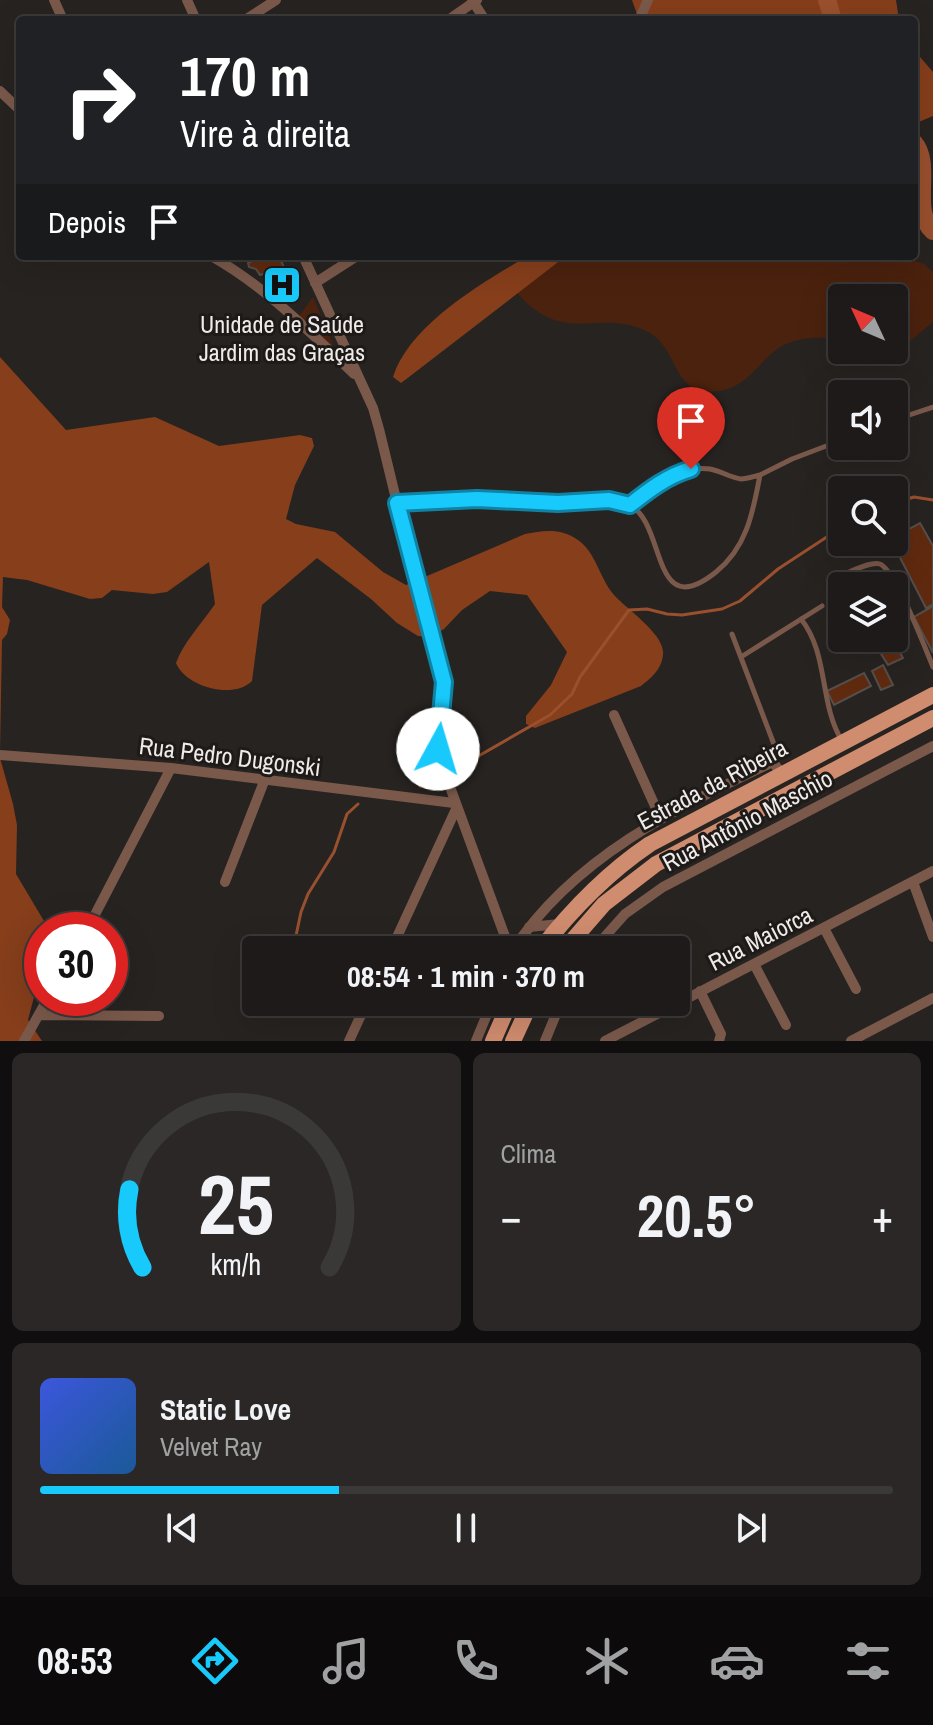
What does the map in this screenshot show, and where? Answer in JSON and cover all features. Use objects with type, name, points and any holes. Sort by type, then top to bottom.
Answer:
[{"type":"main road","name":"Estrada da Ribeira","points":[[551,936],[589,892],[629,858],[661,837],[933,695]]},
{"type":"main road","name":"Estrada da Ribeira","points":[[576,936],[604,904],[656,864],[933,718]]},
{"type":"main road","points":[[493,1041],[504,1016]]},
{"type":"main road","points":[[513,1041],[525,1016]]},
{"type":"street","points":[[251,16],[276,0]]},
{"type":"street","points":[[453,16],[474,1]]},
{"type":"street","points":[[218,260],[239,272],[289,312],[360,380]]},
{"type":"street","points":[[305,260],[376,418],[444,682],[438,749],[455,806],[506,936]]},
{"type":"street","points":[[315,283],[351,260]]},
{"type":"street","points":[[614,715],[660,817]]},
{"type":"street","name":"Rua Antônio Maschio","points":[[605,936],[625,914],[663,887],[933,746]]},
{"type":"street","name":"Rua Pedro Dugonski","points":[[0,755],[171,768],[455,806]]},
{"type":"street","points":[[522,936],[547,904],[660,817],[773,762],[781,773]]},
{"type":"street","points":[[96,912],[171,768]]},
{"type":"street","points":[[225,882],[265,779]]},
{"type":"street","points":[[397,936],[455,806]]},
{"type":"street","name":"Rua Maiorca","points":[[605,1041],[933,871]]},
{"type":"street","points":[[913,882],[933,937]]},
{"type":"street","points":[[529,927],[560,924]]},
{"type":"street","points":[[824,928],[856,989]]},
{"type":"street","points":[[754,964],[786,1025]]},
{"type":"street","points":[[700,991],[721,1034],[719,1040]]},
{"type":"street","points":[[851,1041],[868,1037],[933,998]]},
{"type":"street","points":[[24,1041],[38,1016]]},
{"type":"street","points":[[128,1016],[159,1016]]},
{"type":"street","points":[[349,1041],[361,1016]]},
{"type":"street","points":[[476,1041],[486,1016]]},
{"type":"street","points":[[545,1041],[555,1016]]},
{"type":"lane","points":[[908,415],[933,407]]},
{"type":"lane","points":[[630,505],[677,473],[712,469],[741,479],[760,475],[828,445]]},
{"type":"lane","points":[[397,503],[477,499],[558,503],[609,500],[630,505],[644,517],[665,573],[672,583],[685,588],[705,581],[742,541],[752,517],[760,475]]},
{"type":"lane","points":[[850,572],[876,563],[883,565],[888,572]]},
{"type":"lane","points":[[741,657],[822,606]]},
{"type":"lane","points":[[908,609],[933,667]]},
{"type":"lane","points":[[801,619],[812,633],[829,710],[842,742]]},
{"type":"lane","points":[[732,634],[775,747]]},
{"type":"shaded area","points":[[632,0],[896,0],[898,16],[638,16]]},
{"type":"shaded area","points":[[918,55],[933,72],[933,116],[918,122]]},
{"type":"shaded area","points":[[521,260],[561,260],[401,383],[393,377],[402,358],[431,323]]},
{"type":"shaded area","points":[[561,260],[913,260],[933,272],[933,322],[910,341],[908,284],[828,284],[828,338],[801,340],[777,349],[737,385],[719,391],[692,387],[657,338],[646,331],[612,323],[566,323],[534,309],[517,293]]},
{"type":"shaded area","points":[[313,297],[333,345],[329,346],[299,316]]},
{"type":"shaded area","points":[[0,357],[66,430],[155,417],[219,446],[300,435],[312,438],[314,446],[295,485],[286,519],[335,532],[383,572],[406,585],[525,534],[566,533],[584,545],[615,596],[656,636],[663,651],[659,667],[641,686],[535,728],[526,724],[526,716],[551,685],[567,652],[527,595],[490,591],[462,610],[444,629],[430,637],[418,636],[397,623],[317,558],[262,605],[252,681],[234,690],[222,690],[189,679],[176,663],[215,604],[209,562],[167,592],[153,594],[112,590],[102,598],[90,599],[27,580],[3,577],[2,607],[10,620],[7,634],[2,640],[0,752]]},
{"type":"shaded area","points":[[0,758],[17,825],[16,874],[39,912],[24,912],[24,1016],[29,1016],[28,1020],[42,1041],[0,1041]]},
{"type":"building","points":[[254,260],[281,260],[289,279],[274,285],[266,273],[260,275],[248,263]]},
{"type":"building","points":[[920,523],[933,546],[933,604],[926,608],[899,556],[908,556],[908,529]]},
{"type":"building","points":[[933,606],[933,653],[914,617]]},
{"type":"building","points":[[880,652],[900,652],[903,658],[888,665]]},
{"type":"building","points":[[883,665],[893,685],[881,690],[872,671]]},
{"type":"building","points":[[864,673],[871,686],[834,705],[827,691]]},
{"type":"waterway","points":[[827,0],[832,16]]},
{"type":"waterway","points":[[918,150],[922,163],[923,211],[933,231]]},
{"type":"waterway","points":[[908,499],[933,500]]},
{"type":"waterway","points":[[454,770],[550,715],[572,694],[580,677],[629,610],[647,609],[682,615],[722,609],[740,601],[778,569],[828,536]]},
{"type":"waterway","points":[[420,786],[435,780]]},
{"type":"waterway","points":[[296,936],[308,894],[334,852],[347,814],[358,804]]},
{"type":"place","name":"Unidade de Saúde Jardim das Graças","points":[[282,285]]},
{"type":"route","points":[[438,749],[444,682],[397,503],[477,499],[558,503],[609,500],[630,505],[677,473],[691,469]]}]
